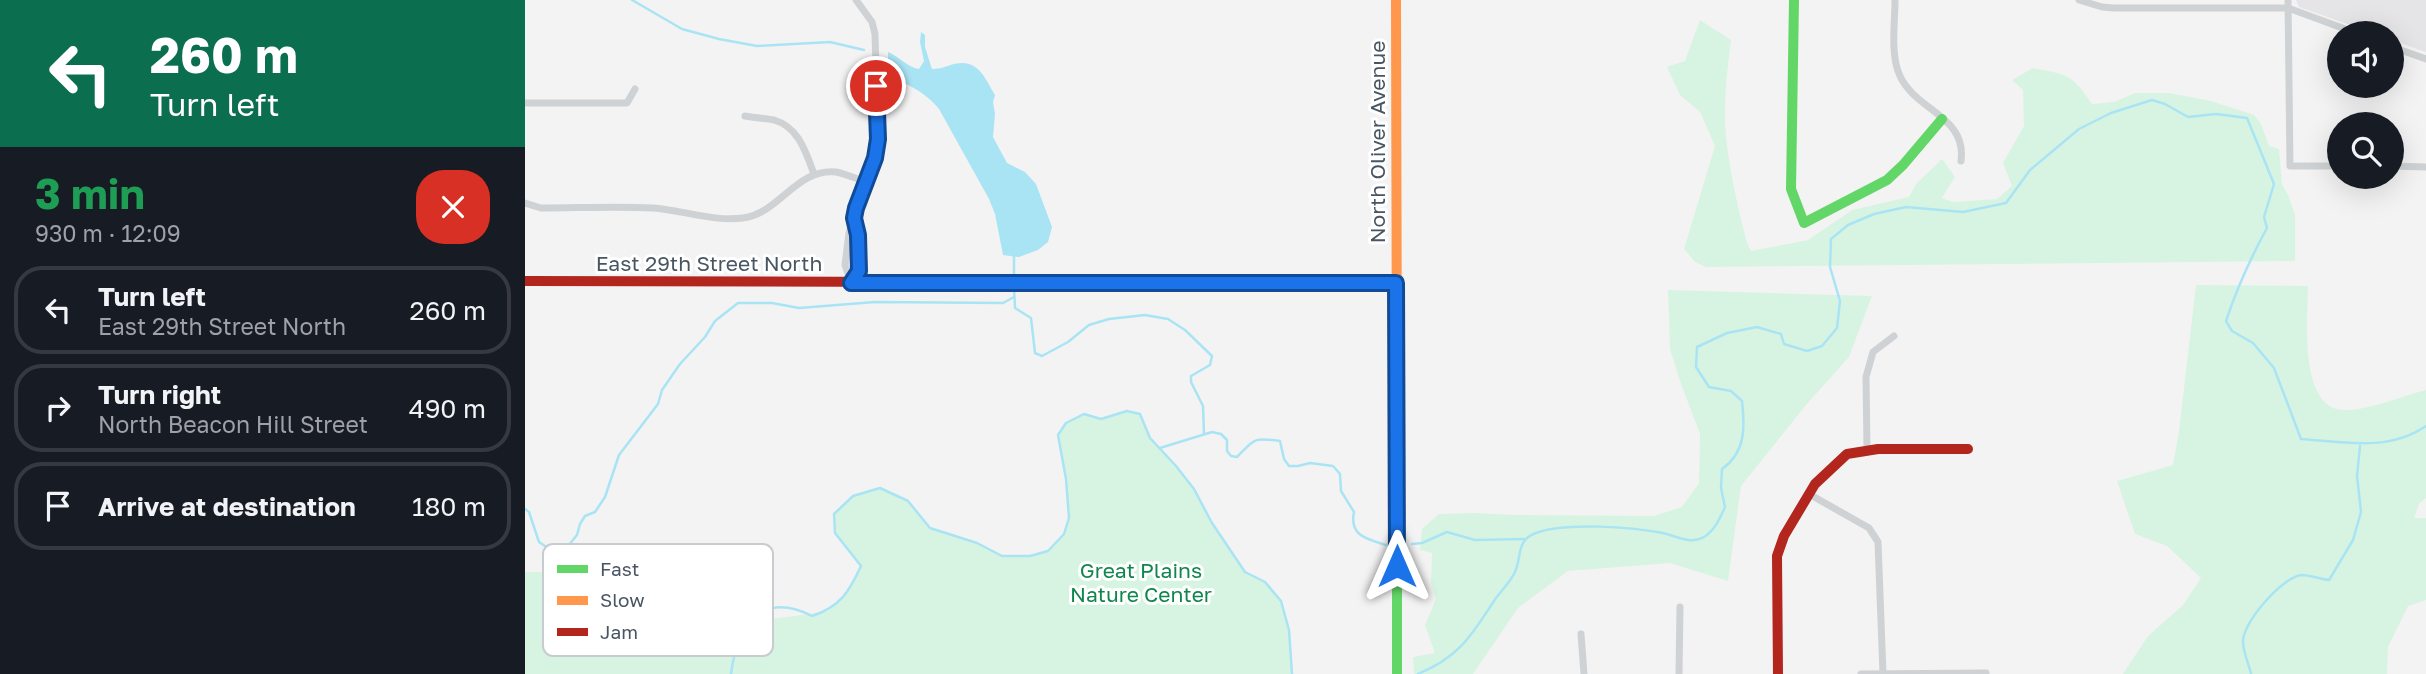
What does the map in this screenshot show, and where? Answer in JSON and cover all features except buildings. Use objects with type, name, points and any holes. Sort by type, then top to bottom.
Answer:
[{"type":"main road","name":"North Oliver Avenue","points":[[1396,0],[1397,674]]},
{"type":"main road","points":[[1794,0],[1791,189],[1804,223],[1887,180],[1942,119]]},
{"type":"main road","name":"East 29th Street North","points":[[525,281],[1396,283]]},
{"type":"main road","points":[[1778,674],[1777,556],[1784,536],[1815,484],[1847,454],[1867,450],[1969,449]]},
{"type":"street","points":[[851,283],[846,271],[845,251],[878,139],[875,34],[872,22],[856,0]]},
{"type":"street","points":[[1895,0],[1897,69],[1911,92],[1959,136],[1961,161]]},
{"type":"street","points":[[2079,0],[2114,8],[2288,4],[2328,21]]},
{"type":"street","points":[[2288,4],[2290,166],[2327,166]]},
{"type":"street","points":[[2404,51],[2426,59]]},
{"type":"street","points":[[525,103],[627,103],[635,89]]},
{"type":"street","points":[[745,116],[774,120],[787,126],[798,137],[814,174]]},
{"type":"street","points":[[2404,166],[2426,167]]},
{"type":"street","points":[[525,203],[541,208],[651,208],[727,219],[745,218],[761,213],[814,174],[838,173],[867,182]]},
{"type":"street","points":[[851,283],[859,271],[858,235],[854,218]]},
{"type":"street","points":[[1867,450],[1866,377],[1873,352],[1894,336]]},
{"type":"street","points":[[1809,494],[1869,528],[1878,542],[1883,674]]},
{"type":"street","points":[[1679,674],[1680,607]]},
{"type":"street","points":[[1581,634],[1584,674]]},
{"type":"street","points":[[1861,674],[1986,673]]},
{"type":"shaded area","points":[[2296,0],[2426,0],[2426,52],[2404,44],[2404,21],[2339,21],[2299,7]]},
{"type":"green space","points":[[1700,20],[1731,40],[1725,101],[1726,137],[1737,204],[1751,251],[1808,240],[1852,210],[1909,197],[1916,184],[1942,159],[1955,177],[1942,198],[1953,202],[1997,199],[2012,186],[2003,163],[2024,126],[2023,90],[2012,80],[2033,68],[2068,77],[2079,86],[2092,104],[2114,102],[2135,93],[2169,93],[2211,101],[2254,115],[2261,124],[2269,146],[2279,149],[2282,184],[2295,215],[2295,261],[1706,267],[1695,262],[1684,249],[1715,146],[1700,112],[1680,95],[1667,67],[1685,61]]},
{"type":"green space","points":[[2196,285],[2308,286],[2307,338],[2312,377],[2319,394],[2329,405],[2352,410],[2426,390],[2426,498],[2419,504],[2414,518],[2426,518],[2426,600],[2408,606],[2388,647],[2387,674],[2123,674],[2148,636],[2183,605],[2201,578],[2167,546],[2135,534],[2117,481],[2173,465]]},
{"type":"green space","points":[[1668,290],[1872,296],[1849,357],[1806,405],[1741,486],[1728,581],[1670,563],[1568,571],[1518,608],[1473,674],[1414,674],[1413,657],[1435,653],[1425,625],[1436,599],[1431,582],[1432,553],[1420,550],[1422,529],[1439,514],[1654,516],[1682,507],[1699,483],[1700,434],[1670,349]]},
{"type":"green space","name":"Great Plains Nature Center","points":[[1127,411],[1140,414],[1150,438],[1194,489],[1212,523],[1245,572],[1265,582],[1281,601],[1289,630],[1292,674],[525,674],[525,572],[543,572],[543,656],[773,656],[773,619],[829,611],[852,586],[861,566],[835,533],[834,514],[853,496],[880,488],[908,501],[930,528],[977,543],[1002,556],[1030,556],[1048,551],[1064,534],[1069,518],[1066,479],[1058,435],[1066,423],[1084,414],[1101,419]]},
{"type":"water","points":[[921,32],[925,35],[925,47],[932,69],[969,64],[980,71],[995,95],[993,137],[1007,163],[1025,172],[1036,184],[1052,227],[1048,242],[1038,250],[1019,257],[1003,255],[995,214],[989,199],[939,109],[888,69],[888,52],[919,69],[924,61]]},
{"type":"waterway","points":[[632,0],[682,29],[719,39],[757,46],[830,42],[864,50]]},
{"type":"waterway","points":[[1418,674],[1445,660],[1464,643],[1513,575],[1522,544],[1536,533],[1564,528],[1616,527],[1694,540],[1711,531],[1725,507],[1721,488],[1722,469],[1740,447],[1743,411],[1742,401],[1731,391],[1709,387],[1696,367],[1697,347],[1727,333],[1757,327],[1781,334],[1784,344],[1807,351],[1822,346],[1837,328],[1840,301],[1830,267],[1831,239],[1848,225],[1874,214],[1906,207],[1963,212],[2006,203],[2030,170],[2079,129],[2111,113],[2152,100],[2188,117],[2216,114],[2247,118],[2274,184],[2264,217],[2267,228],[2244,274],[2226,321],[2232,331],[2253,343],[2274,368],[2301,439],[2349,443],[2381,442],[2411,434],[2426,426]]},
{"type":"waterway","points":[[1014,256],[1014,280]]},
{"type":"waterway","points":[[1014,287],[1015,308],[1031,318],[1035,353],[1042,356],[1068,342],[1089,325],[1109,319],[1145,315],[1168,319],[1185,330],[1212,356],[1210,365],[1191,376],[1191,382],[1203,406],[1204,434]]},
{"type":"waterway","points":[[570,544],[577,535],[585,516],[595,512],[605,497],[619,455],[658,404],[662,390],[680,364],[705,337],[715,321],[738,303],[772,303],[799,308],[875,302],[1003,303],[1014,297]]},
{"type":"waterway","points":[[773,609],[794,609],[812,616],[830,608],[843,597],[861,566],[835,533],[834,514],[853,496],[880,488],[908,501],[930,528],[977,543],[1002,556],[1030,556],[1048,551],[1064,534],[1069,518],[1066,479],[1058,435],[1066,423],[1084,414],[1101,419],[1127,411],[1140,414],[1150,438],[1194,489],[1212,523],[1245,572],[1265,582],[1281,601],[1289,630],[1292,674]]},
{"type":"waterway","points":[[1160,448],[1212,432],[1221,434],[1227,440],[1227,451],[1231,456],[1237,457],[1255,441],[1280,441],[1284,459],[1289,466],[1310,463],[1333,466],[1340,474],[1341,491],[1354,512],[1353,520],[1357,531],[1366,538],[1386,545]]},
{"type":"waterway","points":[[2251,674],[2243,642],[2244,634],[2256,613],[2275,592],[2294,577],[2305,575],[2329,580],[2353,540],[2361,512],[2357,476],[2360,446]]},
{"type":"waterway","points":[[525,509],[529,512],[539,542],[543,545]]},
{"type":"waterway","points":[[1412,544],[1422,543],[1447,532],[1475,540],[1524,539]]},
{"type":"waterway","points":[[731,674],[734,656]]},
{"type":"traffic: fast","points":[[1794,0],[1791,189],[1804,223],[1887,180],[1942,119]]},
{"type":"traffic: fast","points":[[924,282],[1396,283]]},
{"type":"traffic: fast","points":[[1397,419],[1397,674]]},
{"type":"traffic: slow","points":[[1396,0],[1397,419]]},
{"type":"traffic: jam","points":[[525,281],[924,282]]},
{"type":"traffic: jam","points":[[1778,674],[1777,556],[1784,536],[1815,484],[1847,454],[1878,449],[1968,449]]},
{"type":"route","points":[[876,86],[878,139],[875,158],[854,218],[858,235],[859,271],[851,283],[1396,283],[1397,566]]}]
